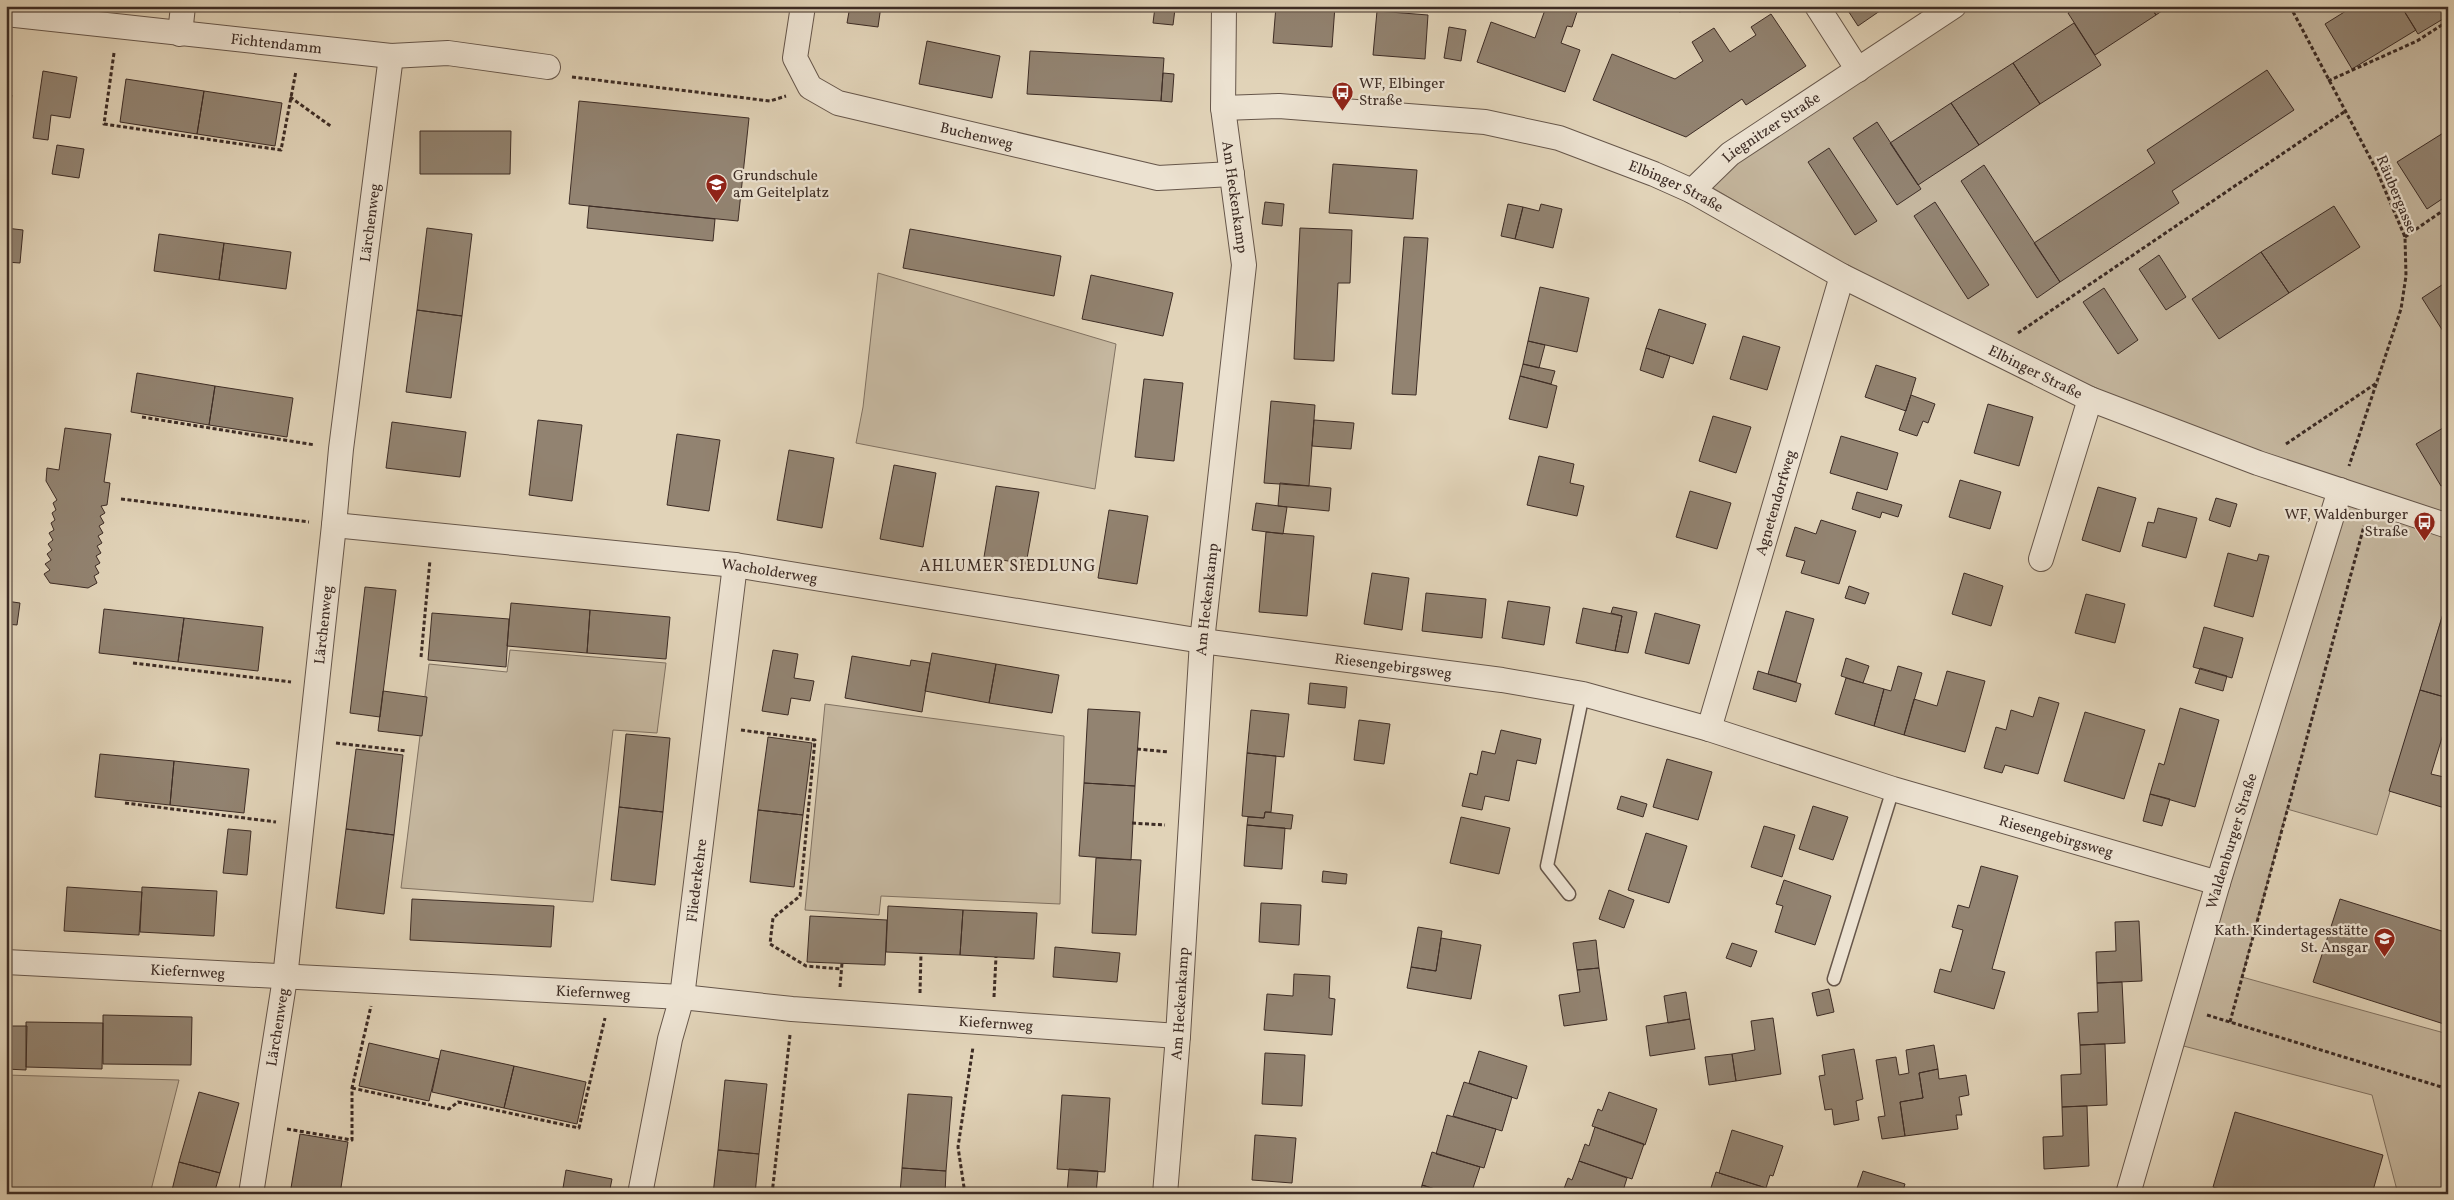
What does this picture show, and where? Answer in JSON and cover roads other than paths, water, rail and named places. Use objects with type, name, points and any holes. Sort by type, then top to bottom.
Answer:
[{"type":"street","points":[[180,34],[183,6]]},
{"type":"street","name":"Buchenweg","points":[[803,6],[795,58],[810,88],[838,103],[1158,178],[1232,174]]},
{"type":"street","name":"Am Heckenkamp","points":[[1165,1194],[1178,1036],[1202,641],[1244,265],[1222,108],[1224,6]]},
{"type":"street","points":[[1817,6],[1858,70]]},
{"type":"street","name":"Liegnitzer Straße","points":[[1692,191],[1730,154],[1954,6]]},
{"type":"street","name":"Fichtendamm","points":[[6,14],[117,28],[391,56],[448,53],[548,67]]},
{"type":"street","name":"Lärchenweg","points":[[250,1194],[285,978],[341,449],[391,56]]},
{"type":"street","name":"Elbinger Straße","points":[[1222,108],[1279,106],[1485,122],[1559,138],[1654,174],[1692,191],[1842,276],[2090,399],[2258,463],[2448,526]]},
{"type":"street","name":"Agnetendorfweg","points":[[1709,729],[1842,276]]},
{"type":"street","name":"Elbinger Straße","points":[[2041,560],[2090,399]]},
{"type":"street","name":"Waldenburger Straße","points":[[2128,1194],[2218,882],[2340,490]]},
{"type":"street","name":"Wacholderweg","points":[[334,525],[735,565],[1202,641]]},
{"type":"street","name":"Fliederkehre","points":[[640,1194],[670,1039],[682,997],[735,565]]},
{"type":"street","name":"Riesengebirgsweg","points":[[1202,641],[1502,680],[1583,694],[1709,729],[1893,789],[2218,882]]},
{"type":"street","name":"Kiefernweg","points":[[6,962],[285,978],[682,997],[792,1009],[1178,1036]]},
{"type":"lane","points":[[1569,894],[1547,866],[1583,694]]},
{"type":"lane","points":[[1834,979],[1893,789]]},
{"type":"place","name":"WF, Elbinger Straße","points":[[1343,111]]},
{"type":"place","name":"Grundschule am Geitelplatz","points":[[717,203]]},
{"type":"place","name":"WF, Waldenburger Straße","points":[[2424,542]]},
{"type":"place","name":"Kath. Kindertagesstätte St. Ansgar","points":[[2384,958]]},
{"type":"district","name":"AHLUMER SIEDLUNG","points":[[1008,565]]}]
